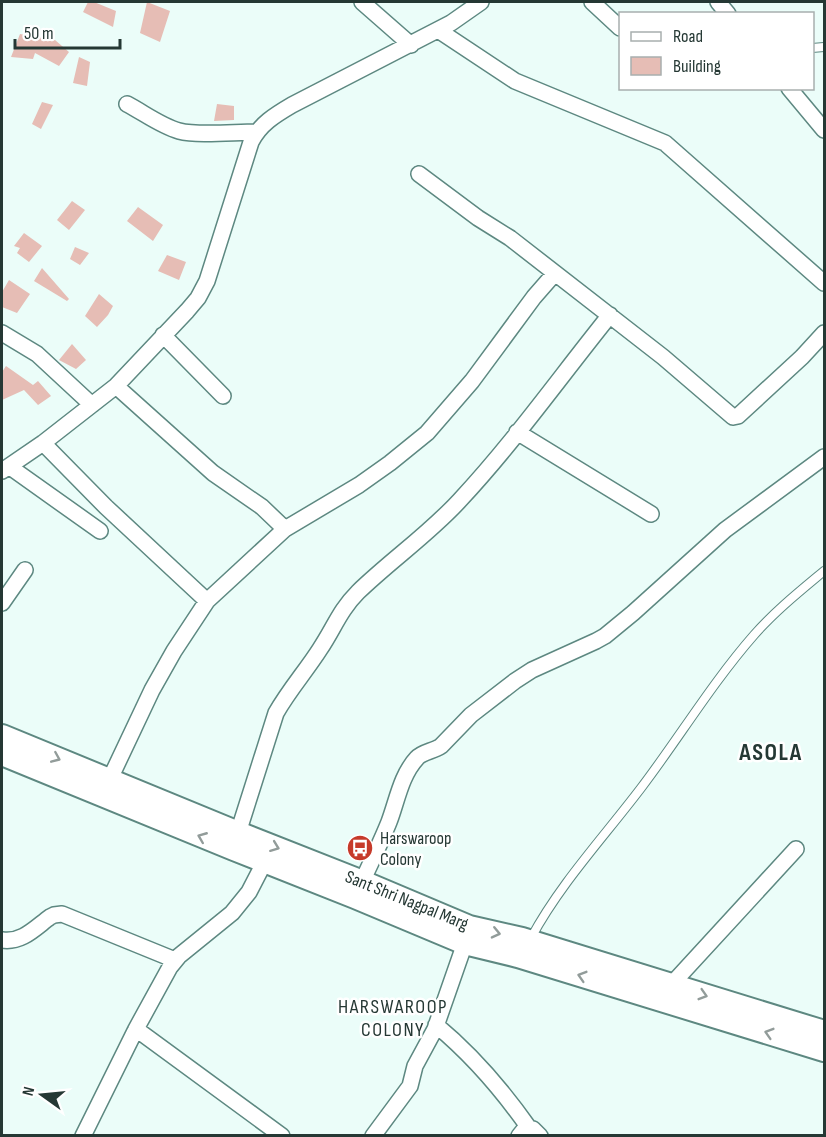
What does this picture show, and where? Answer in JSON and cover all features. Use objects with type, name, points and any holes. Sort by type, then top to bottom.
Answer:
[{"type":"main road","name":"Sant Shri Nagpal Marg","points":[[2,736],[469,927],[529,941],[825,1032]]},
{"type":"main road","name":"Sant Shri Nagpal Marg","points":[[2,754],[465,944],[518,956],[825,1050]]},
{"type":"street","points":[[362,2],[411,45]]},
{"type":"street","points":[[100,531],[6,469],[116,386],[198,298],[207,281],[256,132],[273,116],[292,105],[411,45],[465,14],[481,2]]},
{"type":"street","points":[[592,2],[619,26]]},
{"type":"street","points":[[438,30],[515,81],[665,143],[825,283]]},
{"type":"street","points":[[791,90],[825,130]]},
{"type":"street","points":[[128,104],[158,122],[189,133],[256,132]]},
{"type":"street","points":[[420,174],[478,218],[510,238],[663,357],[730,416],[738,416],[825,333]]},
{"type":"street","points":[[109,781],[152,690],[207,601],[285,529],[359,485],[427,433],[472,381],[534,297],[555,273]]},
{"type":"street","points":[[238,833],[276,713],[321,647],[341,612],[359,592],[431,529],[460,500],[609,315]]},
{"type":"street","points":[[2,333],[37,354],[92,405]]},
{"type":"street","points":[[163,335],[223,396]]},
{"type":"street","points":[[116,386],[213,473],[262,507],[285,529]]},
{"type":"street","points":[[517,432],[651,514]]},
{"type":"street","points":[[43,443],[106,507],[207,601]]},
{"type":"street","points":[[363,882],[389,822],[404,779],[420,755],[441,746],[471,715],[532,670],[605,636],[726,530],[825,457]]},
{"type":"street","points":[[2,603],[25,570]]},
{"type":"street","points":[[671,985],[796,849]]},
{"type":"street","points":[[83,1136],[136,1029],[175,960],[232,913],[249,892],[265,861]]},
{"type":"street","points":[[2,940],[19,939],[50,916],[62,914],[175,960]]},
{"type":"street","points":[[373,1136],[410,1086],[415,1066],[431,1038],[465,944]]},
{"type":"street","points":[[436,1025],[455,1041],[513,1106],[530,1133]]},
{"type":"street","points":[[136,1029],[272,1133]]},
{"type":"lane","points":[[529,941],[549,906],[645,783],[722,674],[754,635],[776,613],[825,571]]},
{"type":"building","points":[[88,2],[94,2],[116,11],[113,27],[83,12]]},
{"type":"building","points":[[147,2],[170,11],[160,42],[140,33]]},
{"type":"building","points":[[20,34],[55,40],[69,52],[59,66],[35,53],[33,59],[11,57]]},
{"type":"building","points":[[79,57],[90,62],[87,86],[73,83]]},
{"type":"building","points":[[42,102],[53,105],[41,129],[32,124]]},
{"type":"building","points":[[217,104],[234,106],[234,120],[214,121]]},
{"type":"building","points":[[72,201],[85,210],[69,230],[57,220]]},
{"type":"building","points":[[138,207],[163,225],[153,241],[127,221]]},
{"type":"building","points":[[24,233],[42,246],[29,262],[17,253],[20,248],[14,246]]},
{"type":"building","points":[[75,247],[89,253],[80,265],[70,259]]},
{"type":"building","points":[[167,255],[186,262],[179,280],[158,271]]},
{"type":"building","points":[[42,268],[69,299],[67,301],[34,281]]},
{"type":"building","points":[[9,280],[30,294],[17,313],[2,307],[2,292]]},
{"type":"building","points":[[99,294],[113,306],[97,327],[85,316]]},
{"type":"building","points":[[72,344],[86,360],[76,369],[59,360]]},
{"type":"building","points":[[6,366],[33,385],[38,381],[51,396],[38,405],[24,390],[2,400],[2,372]]},
{"type":"place","name":"Harswaroop Colony","points":[[360,848]]},
{"type":"district","name":"ASOLA","points":[[771,752]]},
{"type":"district","name":"HARSWAROOP COLONY","points":[[393,1018]]}]
